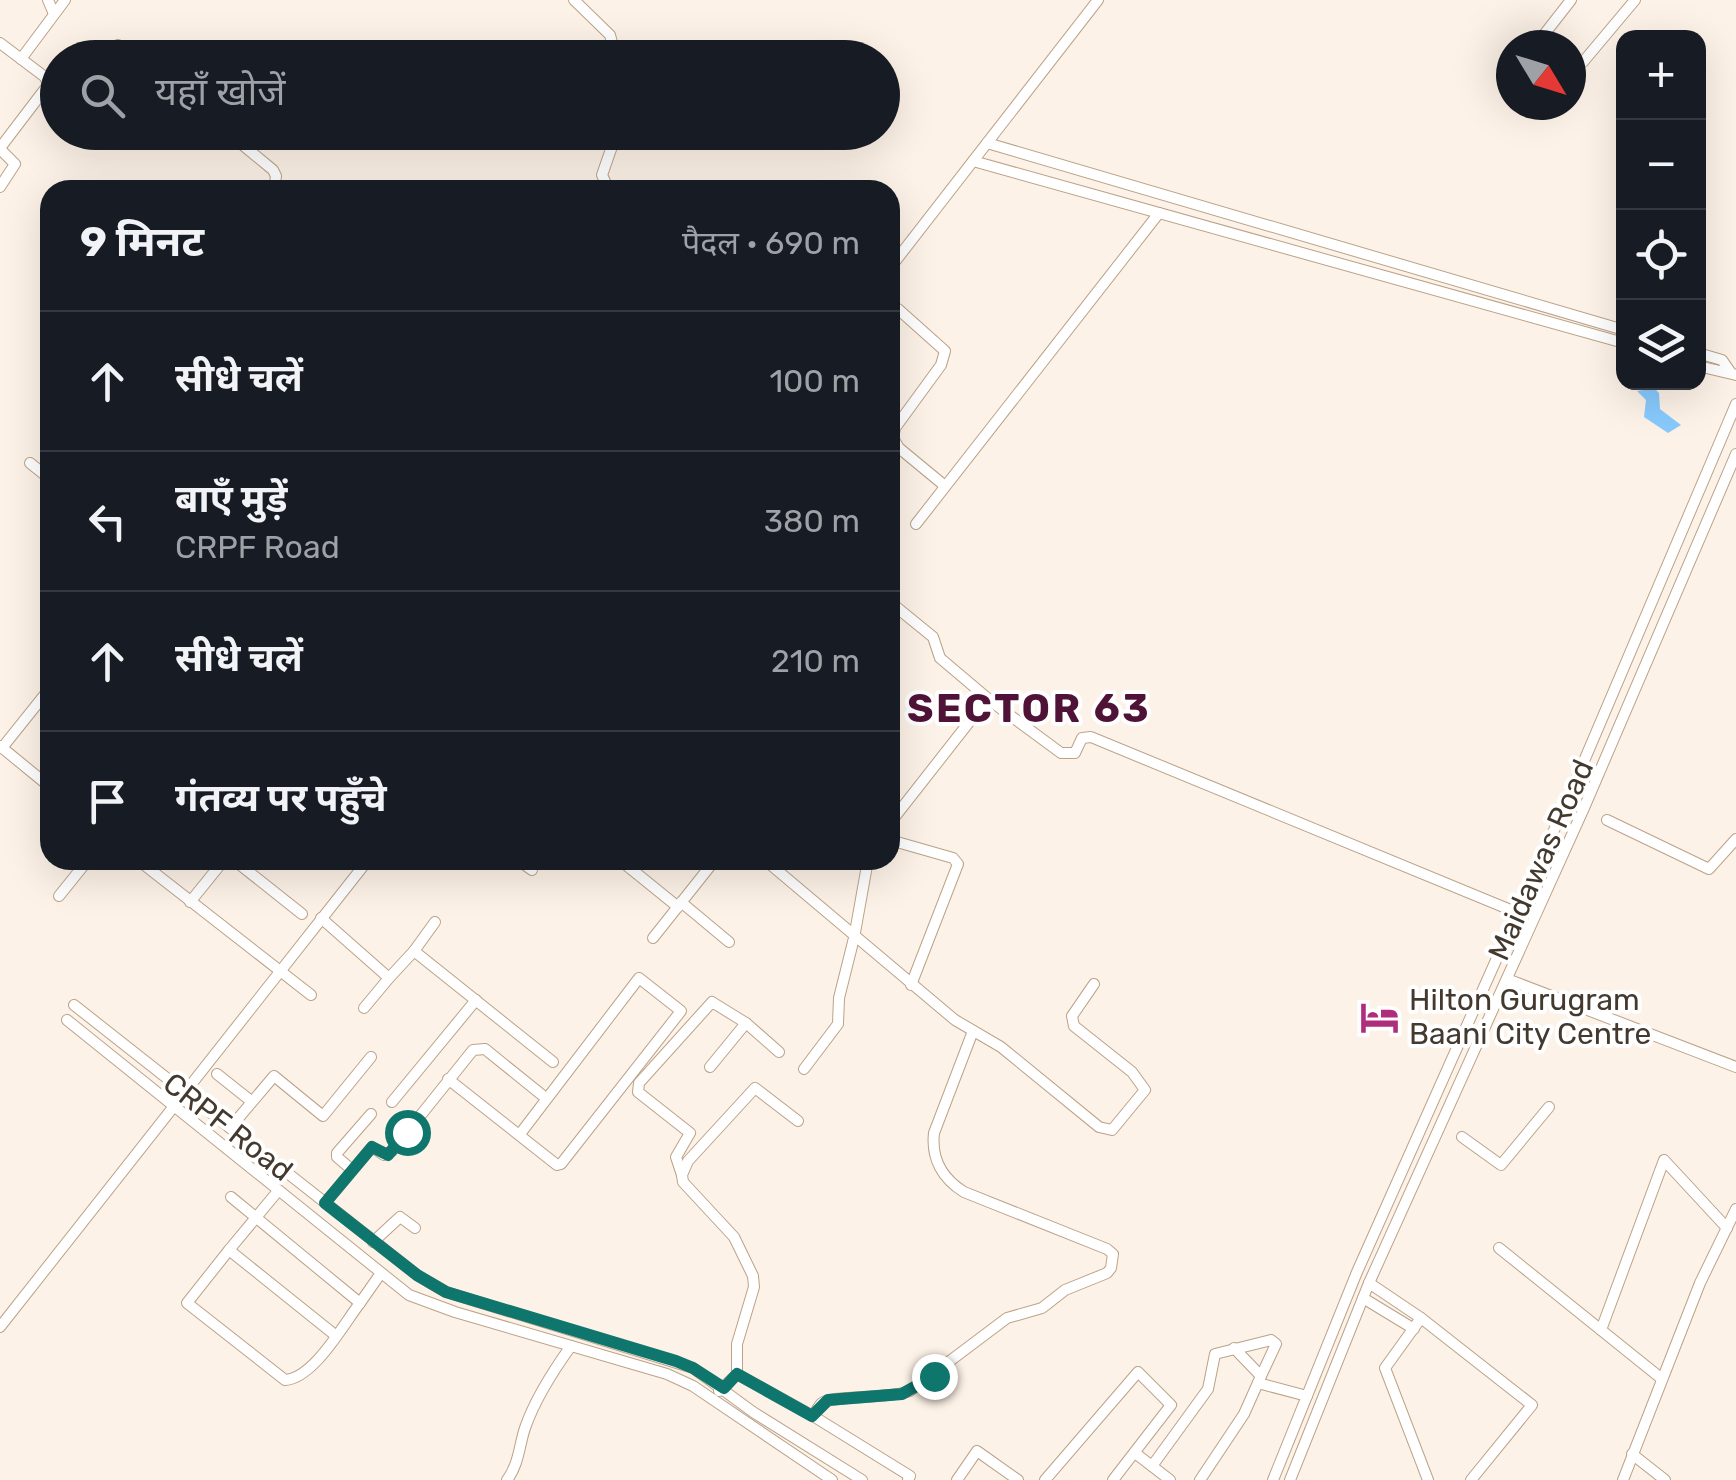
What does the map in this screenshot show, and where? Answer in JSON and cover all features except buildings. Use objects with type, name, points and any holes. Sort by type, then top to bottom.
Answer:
[{"type":"street","points":[[48,0],[54,14]]},
{"type":"street","points":[[21,60],[65,0]]},
{"type":"street","points":[[574,0],[611,40]]},
{"type":"street","points":[[900,255],[1098,0]]},
{"type":"street","points":[[1547,30],[1570,0]]},
{"type":"street","points":[[1586,58],[1635,0]]},
{"type":"street","points":[[0,43],[40,73]]},
{"type":"street","points":[[0,187],[14,164],[0,148],[40,96]]},
{"type":"street","points":[[987,144],[1616,328]]},
{"type":"street","points":[[248,150],[273,170],[275,180]]},
{"type":"street","points":[[605,180],[602,174],[611,150]]},
{"type":"street","points":[[973,161],[1616,341]]},
{"type":"street","points":[[916,524],[1159,213]]},
{"type":"street","points":[[900,311],[945,352],[941,365],[900,422]]},
{"type":"street","points":[[1706,355],[1722,360],[1734,374]]},
{"type":"street","points":[[1706,369],[1734,374]]},
{"type":"street","name":"Maidawas Road","points":[[1273,1480],[1356,1272],[1518,913],[1736,404]]},
{"type":"street","points":[[900,449],[946,486]]},
{"type":"street","name":"Maidawas Road","points":[[1290,1480],[1369,1283],[1507,979],[1736,454]]},
{"type":"street","points":[[30,463],[40,471]]},
{"type":"street","points":[[900,610],[934,636],[940,658],[1061,753],[1075,753],[1082,738],[1091,737],[1518,913]]},
{"type":"street","points":[[40,700],[1,747],[40,780]]},
{"type":"street","points":[[900,810],[980,707],[992,702]]},
{"type":"street","points":[[1607,820],[1709,869],[1736,839]]},
{"type":"street","points":[[900,843],[953,858],[958,864],[911,985]]},
{"type":"street","points":[[59,896],[80,870]]},
{"type":"street","points":[[150,870],[311,995]]},
{"type":"street","points":[[190,902],[216,870]]},
{"type":"street","points":[[247,870],[302,914]]},
{"type":"street","points":[[0,1327],[360,870]]},
{"type":"street","points":[[633,870],[729,942]]},
{"type":"street","points":[[653,938],[708,870]]},
{"type":"street","points":[[776,870],[955,1020],[1002,1047],[1099,1127],[1112,1130],[1145,1090],[1132,1072],[1074,1026],[1072,1016],[1094,984]]},
{"type":"street","points":[[804,1069],[838,1024],[839,998],[866,870]]},
{"type":"street","points":[[321,918],[389,978]]},
{"type":"street","points":[[364,1008],[434,922]]},
{"type":"street","points":[[414,951],[553,1062]]},
{"type":"street","points":[[448,1080],[557,1165],[565,1162],[681,1011],[639,978],[520,1134]]},
{"type":"street","points":[[1507,979],[1736,1067]]},
{"type":"street","points":[[392,1102],[476,1000]]},
{"type":"street","points":[[709,1398],[737,1374],[736,1344],[751,1299],[753,1276],[734,1237],[684,1182],[676,1157],[690,1133],[638,1092],[639,1083],[707,1005],[716,1004],[746,1023],[779,1052]]},
{"type":"street","name":"CRPF Road","points":[[74,1005],[417,1275],[446,1292],[693,1368],[764,1420],[862,1480]]},
{"type":"street","points":[[67,1020],[410,1295],[667,1374],[832,1480]]},
{"type":"street","points":[[710,1067],[746,1023]]},
{"type":"street","points":[[812,1416],[824,1401],[831,1399],[894,1396],[910,1391],[1007,1318],[1042,1308],[1065,1290],[1111,1268],[1114,1258],[1107,1249],[964,1192],[942,1170],[933,1151],[934,1134],[973,1030]]},
{"type":"street","points":[[325,1203],[372,1147],[384,1155],[392,1152],[468,1054],[486,1049],[542,1095]]},
{"type":"street","points":[[230,1128],[275,1076],[323,1116],[372,1056]]},
{"type":"street","points":[[216,1074],[251,1101]]},
{"type":"street","points":[[1444,1076],[1458,1080]]},
{"type":"street","points":[[682,1176],[688,1161],[755,1088],[798,1121]]},
{"type":"street","points":[[1462,1137],[1501,1165],[1548,1107]]},
{"type":"street","points":[[351,1169],[337,1153],[372,1114]]},
{"type":"street","points":[[1601,1330],[1664,1160],[1726,1228]]},
{"type":"street","points":[[278,1190],[187,1303],[285,1380],[303,1376],[381,1274]]},
{"type":"street","points":[[230,1197],[360,1302]]},
{"type":"street","points":[[1622,1480],[1736,1209]]},
{"type":"street","points":[[373,1242],[400,1217],[415,1228]]},
{"type":"street","points":[[1498,1248],[1662,1379]]},
{"type":"street","points":[[229,1250],[336,1335]]},
{"type":"street","points":[[1369,1283],[1532,1405],[1471,1480]]},
{"type":"street","points":[[1363,1298],[1418,1323]]},
{"type":"street","points":[[1418,1323],[1384,1368],[1428,1480]]},
{"type":"street","points":[[1152,1466],[1208,1389],[1215,1354],[1271,1340],[1276,1344],[1244,1414],[1200,1480]]},
{"type":"street","points":[[507,1480],[516,1465],[525,1427],[552,1372],[571,1346]]},
{"type":"street","points":[[1234,1348],[1260,1380],[1307,1396]]},
{"type":"street","points":[[1045,1480],[1138,1372],[1171,1405],[1113,1480]]},
{"type":"street","points":[[737,1374],[912,1479]]},
{"type":"street","points":[[957,1480],[977,1451],[1018,1480]]},
{"type":"street","points":[[1135,1452],[1170,1480]]},
{"type":"street","points":[[1632,1454],[1665,1480]]},
{"type":"water","points":[[1656,390],[1660,409],[1681,425],[1668,433],[1644,417],[1646,400],[1637,391]]},
{"type":"place","name":"Hilton Gurugram Baani City Centre","points":[[1379,1017]]},
{"type":"district","name":"SECTOR 63","points":[[1029,708]]},
{"type":"route","points":[[407,1132],[388,1155],[372,1147],[325,1203],[417,1275],[446,1292],[676,1361],[724,1388],[737,1374],[812,1416],[824,1401],[894,1396],[934,1376]]}]
